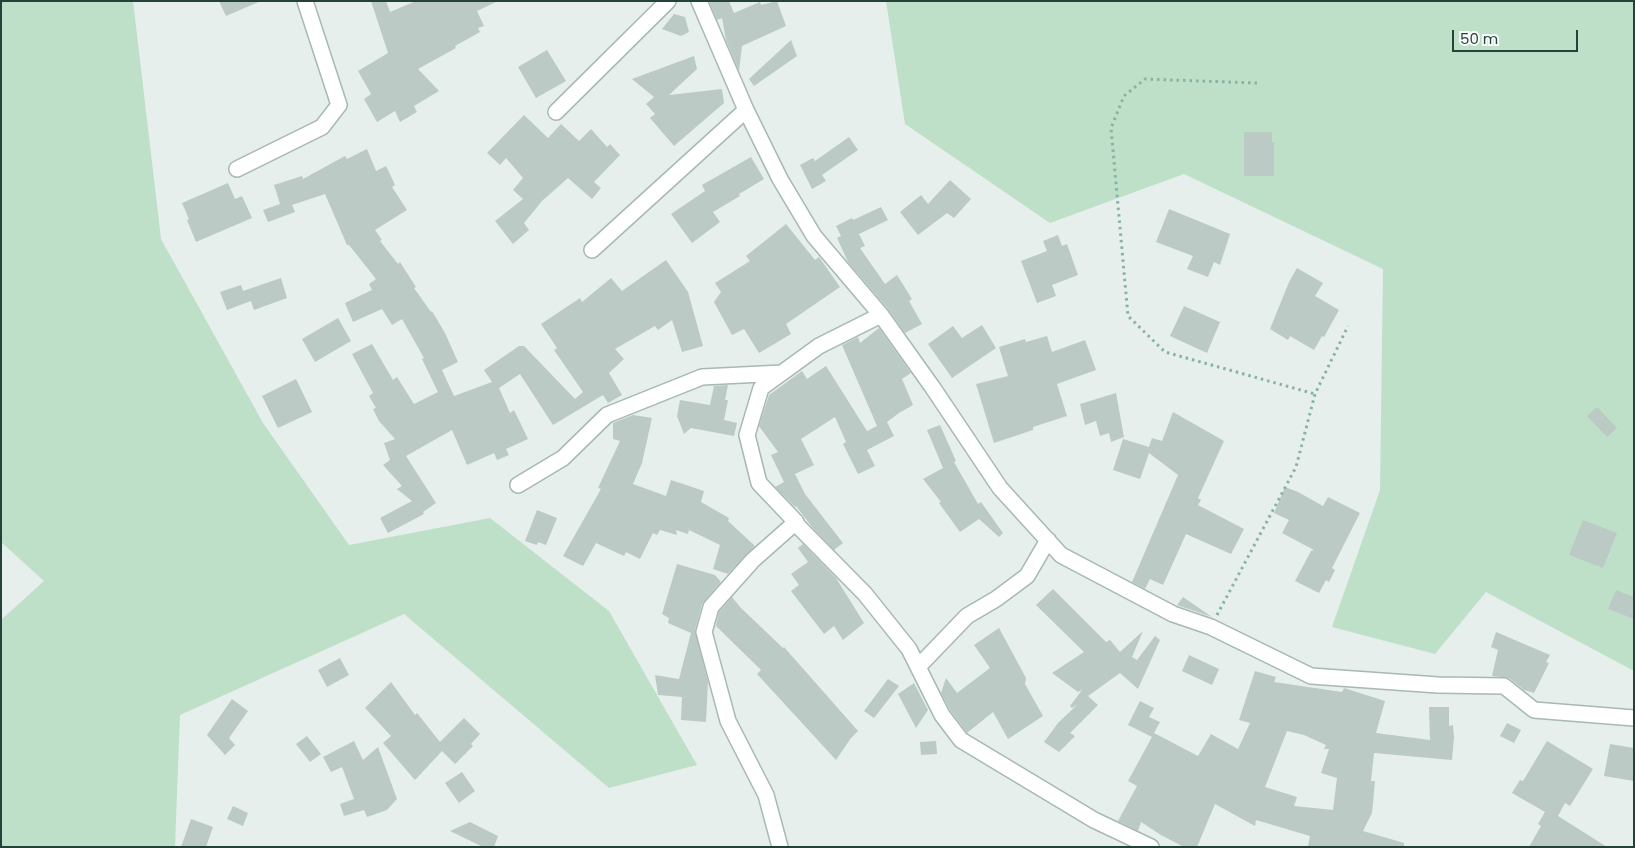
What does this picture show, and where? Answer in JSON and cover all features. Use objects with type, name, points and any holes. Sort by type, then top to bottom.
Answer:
[{"type":"street","points":[[238,169],[322,128],[339,105],[305,1]]},
{"type":"street","points":[[556,112],[668,1]]},
{"type":"street","points":[[699,1],[746,110],[780,179],[814,236],[881,315],[1000,488],[1062,555],[1173,614],[1211,627],[1311,676],[1438,685],[1504,686],[1534,710],[1634,718]]},
{"type":"street","points":[[592,250],[746,110]]},
{"type":"street","points":[[881,315],[819,346],[761,388],[747,435],[759,483],[797,525],[865,594],[909,649],[942,715],[961,740],[1094,820],[1151,847]]},
{"type":"street","points":[[518,485],[563,458],[607,414],[702,377],[782,373]]},
{"type":"street","points":[[780,847],[766,795],[728,721],[704,632],[711,607],[753,560],[796,522]]},
{"type":"street","points":[[918,667],[967,616],[996,599],[1026,576],[1048,540]]},
{"type":"path","points":[[1258,83],[1144,79],[1124,96],[1111,128],[1128,316],[1165,352],[1315,394]]},
{"type":"path","points":[[1211,627],[1296,468],[1315,394],[1348,326]]},
{"type":"green space","points":[[1,1],[133,1],[161,239],[263,423],[349,545],[490,518],[609,611],[697,765],[609,788],[404,614],[180,715],[175,847],[1,847],[1,620],[44,581],[1,542]]},
{"type":"green space","points":[[886,1],[1634,1],[1634,671],[1486,592],[1435,654],[1332,627],[1380,490],[1383,269],[1184,174],[1050,223],[905,124]]},
{"type":"building","points":[[219,1],[261,1],[226,16]]},
{"type":"building","points":[[371,1],[386,1],[390,12],[416,1],[498,1],[477,11],[484,26],[478,28],[480,32],[418,69],[439,91],[414,106],[417,112],[400,122],[395,111],[377,122],[364,99],[371,94],[358,71],[388,53]]},
{"type":"building","points":[[709,1],[729,1],[734,13],[760,2],[761,5],[777,1],[786,26],[742,46],[739,71],[726,40],[722,18],[717,20]]},
{"type":"building","points":[[674,14],[685,17],[689,32],[681,36],[662,29]]},
{"type":"building","points":[[791,40],[797,56],[754,86],[749,79]]},
{"type":"building","points":[[547,50],[566,81],[536,98],[518,67]]},
{"type":"building","points":[[694,56],[697,69],[669,95],[722,89],[724,103],[674,146],[650,118],[655,114],[646,104],[654,97],[632,79]]},
{"type":"building","points":[[524,115],[548,138],[561,124],[579,141],[591,129],[607,147],[610,144],[620,155],[594,182],[601,188],[592,199],[568,178],[542,201],[524,223],[529,230],[513,244],[495,221],[523,199],[513,190],[523,178],[506,158],[500,165],[487,153]]},
{"type":"building","points":[[1244,132],[1272,132],[1272,142],[1274,142],[1274,176],[1244,176]]},
{"type":"building","points":[[849,137],[858,150],[822,175],[826,181],[812,189],[800,165],[813,158],[815,161]]},
{"type":"building","points":[[367,149],[376,171],[386,166],[395,185],[392,187],[407,210],[375,230],[382,240],[380,241],[398,264],[400,262],[416,287],[414,288],[432,311],[445,333],[458,362],[442,370],[454,396],[492,382],[484,370],[519,346],[524,346],[575,399],[583,392],[554,350],[557,348],[541,324],[580,298],[582,302],[611,278],[622,291],[666,260],[688,292],[703,346],[682,352],[672,320],[658,330],[655,326],[615,349],[624,359],[609,373],[622,395],[608,403],[603,395],[553,425],[520,374],[499,388],[510,413],[514,410],[528,439],[506,449],[509,455],[497,460],[494,453],[467,465],[452,430],[406,456],[436,503],[423,512],[424,514],[388,533],[380,518],[412,501],[397,489],[402,486],[383,465],[390,460],[384,443],[395,439],[379,421],[373,409],[376,408],[369,396],[373,393],[352,354],[372,344],[393,380],[397,377],[414,404],[438,392],[422,359],[424,358],[402,319],[392,325],[382,309],[353,322],[345,303],[372,290],[369,284],[376,279],[349,245],[347,245],[325,194],[292,205],[295,212],[268,222],[263,210],[280,204],[274,185],[302,176],[303,179],[345,156],[347,159]]},
{"type":"building","points":[[751,157],[764,179],[713,212],[720,222],[692,243],[671,214],[705,191],[702,185]]},
{"type":"building","points":[[950,180],[971,199],[954,218],[947,213],[918,235],[900,212],[921,195],[928,204]]},
{"type":"building","points":[[228,183],[235,199],[242,196],[252,218],[196,242],[182,203]]},
{"type":"building","points":[[881,207],[888,220],[859,234],[865,246],[860,248],[885,284],[897,275],[912,299],[909,301],[922,324],[905,333],[888,309],[848,262],[837,238],[841,236],[836,226]]},
{"type":"building","points":[[1169,209],[1230,234],[1220,265],[1214,262],[1208,277],[1187,269],[1193,256],[1156,242]]},
{"type":"building","points":[[786,224],[815,260],[819,257],[840,287],[786,324],[791,334],[759,353],[744,329],[732,335],[714,302],[721,292],[715,283],[750,261],[746,256]]},
{"type":"building","points":[[1058,235],[1062,246],[1067,244],[1078,275],[1052,285],[1056,296],[1037,303],[1021,261],[1047,251],[1043,241]]},
{"type":"building","points":[[1297,268],[1323,283],[1315,296],[1339,310],[1324,337],[1322,336],[1314,350],[1290,336],[1288,340],[1270,329],[1289,282]]},
{"type":"building","points":[[281,278],[287,298],[254,310],[251,301],[227,310],[220,292],[241,285],[243,291]]},
{"type":"building","points":[[1184,306],[1220,322],[1207,353],[1170,336]]},
{"type":"building","points":[[338,318],[351,341],[315,362],[302,339]]},
{"type":"building","points":[[982,325],[996,348],[952,378],[928,344],[953,326],[962,338]]},
{"type":"building","points":[[879,328],[911,373],[902,379],[913,405],[887,422],[894,436],[867,450],[875,466],[858,474],[843,444],[846,442],[835,417],[801,439],[814,465],[795,474],[805,494],[843,543],[834,550],[812,527],[796,506],[775,487],[784,482],[771,455],[778,452],[759,426],[769,395],[802,371],[807,379],[826,366],[867,431],[877,426],[842,345],[858,337],[860,343]]},
{"type":"building","points":[[1047,336],[1052,352],[1085,340],[1096,370],[1057,384],[1067,416],[994,443],[976,384],[1008,376],[999,347],[1025,339],[1026,342]]},
{"type":"building","points":[[296,379],[312,412],[278,428],[262,396]]},
{"type":"building","points":[[728,385],[725,400],[728,400],[724,420],[737,423],[734,436],[691,428],[684,434],[677,416],[680,400],[710,405],[714,386]]},
{"type":"building","points":[[1116,393],[1124,437],[1111,442],[1109,433],[1100,436],[1096,421],[1085,425],[1080,404]]},
{"type":"building","points":[[1597,407],[1617,428],[1607,437],[1587,416]]},
{"type":"building","points":[[1173,412],[1224,441],[1198,498],[1201,500],[1198,505],[1244,529],[1231,554],[1186,534],[1163,585],[1150,579],[1145,589],[1132,582],[1178,475],[1149,453],[1140,479],[1113,470],[1123,439],[1149,447],[1152,438],[1162,441]]},
{"type":"building","points":[[633,415],[652,418],[642,463],[633,484],[666,496],[671,480],[704,491],[701,502],[729,518],[728,521],[755,546],[728,574],[713,569],[720,545],[689,530],[688,534],[676,530],[677,535],[660,530],[657,535],[653,533],[640,559],[626,552],[624,556],[596,543],[583,566],[563,556],[601,489],[598,488],[620,441],[613,439],[613,423]]},
{"type":"building","points":[[940,425],[956,461],[954,462],[978,504],[981,502],[1003,533],[999,537],[979,519],[960,532],[939,503],[941,502],[923,479],[943,468],[927,430]]},
{"type":"building","points":[[1285,487],[1323,506],[1328,497],[1360,513],[1332,568],[1335,570],[1329,582],[1326,580],[1319,593],[1295,581],[1311,551],[1314,550],[1282,533],[1289,520],[1274,513]]},
{"type":"building","points":[[537,510],[557,518],[546,545],[538,542],[537,545],[525,541]]},
{"type":"building","points":[[1583,520],[1617,533],[1603,568],[1569,555]]},
{"type":"building","points":[[803,544],[836,578],[864,623],[843,640],[834,626],[824,634],[791,591],[799,585],[791,574],[808,562],[798,548]]},
{"type":"building","points":[[677,564],[715,575],[721,582],[702,604],[695,630],[708,682],[706,722],[681,720],[682,697],[658,695],[655,675],[679,679],[691,633],[668,623],[669,618],[662,614]]},
{"type":"building","points":[[1053,589],[1106,642],[1110,640],[1120,652],[1143,631],[1132,657],[1137,660],[1155,636],[1160,640],[1138,689],[1120,673],[1088,696],[1098,705],[1070,733],[1075,736],[1059,752],[1044,742],[1058,723],[1078,704],[1072,708],[1070,706],[1082,690],[1078,692],[1052,673],[1084,652],[1036,605]]},
{"type":"building","points":[[1616,590],[1634,597],[1634,619],[1608,609]]},
{"type":"building","points":[[732,597],[740,607],[784,647],[858,731],[836,760],[757,674],[761,670],[716,626],[714,634],[719,612]]},
{"type":"building","points":[[1183,597],[1212,617],[1177,605]]},
{"type":"building","points":[[999,628],[1026,678],[1025,684],[1043,716],[1008,739],[993,712],[967,733],[950,710],[941,693],[946,678],[957,693],[990,668],[974,645]]},
{"type":"building","points":[[1496,632],[1550,655],[1546,662],[1549,663],[1534,693],[1524,690],[1509,678],[1492,676],[1498,650],[1491,647]]},
{"type":"building","points":[[1189,655],[1219,669],[1212,685],[1182,671]]},
{"type":"building","points":[[340,658],[349,675],[327,687],[318,670]]},
{"type":"building","points":[[1255,671],[1276,677],[1274,682],[1342,692],[1344,688],[1385,701],[1376,733],[1430,740],[1429,707],[1449,707],[1449,726],[1453,725],[1454,738],[1452,760],[1374,753],[1371,781],[1375,781],[1372,813],[1363,831],[1404,843],[1404,847],[1308,847],[1310,836],[1256,820],[1255,826],[1215,804],[1197,847],[1184,847],[1141,822],[1138,831],[1118,821],[1137,786],[1128,781],[1152,737],[1128,725],[1140,701],[1154,708],[1149,717],[1160,722],[1154,733],[1198,756],[1211,734],[1238,749],[1250,723],[1239,720]],"holes":[[[1287,731],[1304,735],[1326,745],[1324,749],[1329,749],[1321,773],[1337,778],[1333,810],[1294,806],[1297,797],[1265,787]]]},
{"type":"building","points":[[888,679],[899,686],[874,718],[864,711]]},
{"type":"building","points":[[391,682],[415,715],[417,713],[440,742],[464,718],[480,734],[471,744],[473,746],[455,764],[442,751],[415,780],[383,743],[391,736],[365,708]]},
{"type":"building","points":[[914,683],[928,710],[916,728],[898,694]]},
{"type":"building","points":[[232,699],[248,711],[229,738],[235,745],[225,755],[207,735]]},
{"type":"building","points":[[1507,723],[1521,730],[1514,743],[1500,736]]},
{"type":"building","points":[[307,736],[321,754],[310,762],[296,744]]},
{"type":"building","points":[[354,741],[363,760],[378,747],[397,799],[387,810],[367,817],[364,810],[344,816],[340,804],[354,799],[342,767],[331,772],[323,757]]},
{"type":"building","points":[[936,741],[937,754],[921,755],[920,742]]},
{"type":"building","points":[[1547,741],[1593,769],[1570,806],[1565,803],[1558,816],[1607,847],[1529,847],[1541,826],[1538,824],[1545,812],[1512,793],[1520,780],[1523,781]]},
{"type":"building","points":[[1610,744],[1634,748],[1634,781],[1604,776]]},
{"type":"building","points":[[462,772],[475,791],[459,803],[445,783]]},
{"type":"building","points":[[233,806],[248,813],[243,826],[227,819]]},
{"type":"building","points":[[191,819],[213,827],[206,847],[181,847]]},
{"type":"building","points":[[470,822],[498,836],[494,847],[483,847],[450,831]]}]
